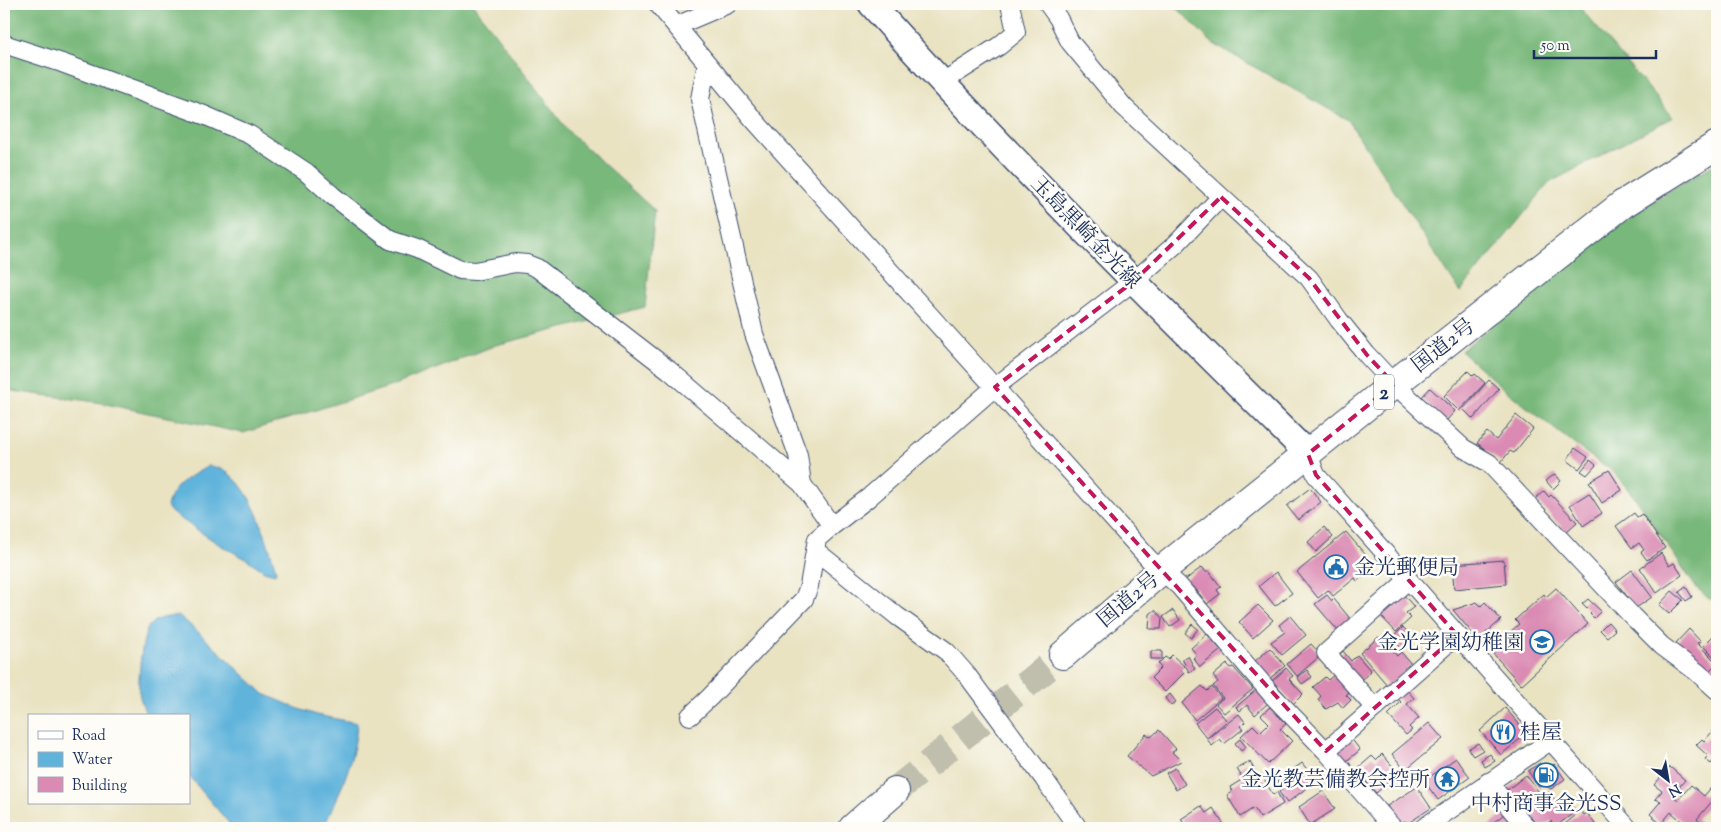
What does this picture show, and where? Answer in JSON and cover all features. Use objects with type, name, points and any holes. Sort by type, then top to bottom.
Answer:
[{"type":"highway","name":"国道2号","points":[[1063,655],[1163,570],[1394,384],[1623,204],[1717,145]]},
{"type":"highway","points":[[853,828],[895,791]]},
{"type":"main road","name":"玉島黒崎金光線","points":[[871,4],[941,83],[1134,281],[1308,454]]},
{"type":"street","points":[[658,4],[754,120],[1149,559],[1179,586],[1273,696],[1326,751],[1393,828]]},
{"type":"street","points":[[676,26],[728,4]]},
{"type":"street","points":[[941,83],[999,46],[1016,32],[1010,4]]},
{"type":"street","points":[[1048,4],[1058,18],[1070,42],[1124,107],[1309,278],[1338,320],[1394,384],[1464,448],[1489,463],[1662,646],[1697,672],[1717,690]]},
{"type":"street","points":[[4,44],[204,115],[250,135],[306,172],[333,196],[390,240],[417,249],[460,270],[476,271],[515,263],[527,264],[537,268],[669,370],[802,484],[832,526]]},
{"type":"street","points":[[707,63],[700,99],[754,334],[798,455],[802,484]]},
{"type":"street","points":[[690,716],[710,698],[804,600],[809,586],[818,539],[876,492],[995,387],[1134,281],[1176,243],[1221,197]]},
{"type":"street","points":[[1308,454],[1316,475],[1628,828]]},
{"type":"street","points":[[816,551],[897,616],[946,651],[968,675],[1078,828]]},
{"type":"street","points":[[1375,708],[1326,653],[1408,580]]},
{"type":"street","points":[[1326,751],[1456,635]]},
{"type":"street","points":[[1423,828],[1550,741]]},
{"type":"street","points":[[1488,782],[1527,828]]},
{"type":"highlighted area","points":[[1221,197],[1309,278],[1367,355],[1394,384],[1308,454],[1316,475],[1457,635],[1326,751],[995,387],[1134,281]]},
{"type":"green space","points":[[4,4],[473,4],[568,131],[655,211],[645,307],[496,345],[395,385],[243,433],[96,402],[4,390]]},
{"type":"green space","points":[[1173,4],[1577,4],[1673,117],[1549,183],[1460,292],[1348,120],[1212,43]]},
{"type":"green space","points":[[1717,163],[1717,602],[1708,598],[1695,586],[1636,499],[1609,467],[1600,463],[1571,442],[1504,389],[1461,351],[1553,275],[1616,227],[1649,204]]},
{"type":"water","points":[[208,466],[222,470],[235,479],[245,491],[261,524],[276,570],[275,574],[264,571],[220,545],[172,513],[167,507],[169,499],[177,487]]},
{"type":"water","points":[[179,616],[264,694],[317,715],[357,723],[350,764],[323,828],[233,828],[190,777],[190,714],[146,714],[139,690],[140,666],[147,630],[153,622]]},
{"type":"building","points":[[1468,371],[1473,376],[1475,374],[1485,383],[1459,411],[1444,396]]},
{"type":"building","points":[[1489,380],[1499,389],[1473,419],[1463,409]]},
{"type":"building","points":[[1430,388],[1455,411],[1446,421],[1421,398]]},
{"type":"building","points":[[1516,415],[1533,429],[1514,453],[1510,451],[1501,462],[1477,443],[1487,432],[1496,440]]},
{"type":"building","points":[[1575,448],[1588,457],[1579,469],[1567,460]]},
{"type":"building","points":[[1590,460],[1596,465],[1587,475],[1581,471]]},
{"type":"building","points":[[1609,470],[1622,490],[1602,503],[1589,482]]},
{"type":"building","points":[[1555,474],[1561,481],[1553,489],[1546,481]]},
{"type":"building","points":[[1310,488],[1321,502],[1298,520],[1287,506]]},
{"type":"building","points":[[1544,491],[1549,497],[1551,495],[1577,522],[1566,532],[1535,499]]},
{"type":"building","points":[[1589,493],[1602,513],[1583,526],[1570,505]]},
{"type":"building","points":[[1634,513],[1637,517],[1642,514],[1665,548],[1647,560],[1641,552],[1644,550],[1639,543],[1632,548],[1616,526]]},
{"type":"building","points":[[1324,527],[1333,537],[1316,552],[1308,542]]},
{"type":"building","points":[[1346,532],[1370,560],[1369,562],[1374,568],[1357,581],[1355,578],[1333,596],[1328,590],[1318,598],[1297,572]]},
{"type":"building","points":[[1661,553],[1669,566],[1674,563],[1682,575],[1657,593],[1640,568]]},
{"type":"building","points":[[1504,560],[1506,584],[1454,589],[1452,564]]},
{"type":"building","points":[[1202,567],[1206,572],[1208,570],[1221,587],[1217,590],[1220,594],[1207,604],[1194,587],[1190,590],[1184,581]]},
{"type":"building","points":[[1632,570],[1652,597],[1636,608],[1616,582]]},
{"type":"building","points":[[1276,572],[1292,593],[1275,606],[1259,586]]},
{"type":"building","points":[[1686,587],[1692,597],[1686,601],[1679,592]]},
{"type":"building","points":[[1556,588],[1588,624],[1521,685],[1490,650],[1519,624],[1515,620],[1544,594],[1546,597]]},
{"type":"building","points":[[1672,591],[1683,600],[1669,614],[1659,605]]},
{"type":"building","points":[[1403,594],[1414,607],[1406,613],[1411,618],[1396,632],[1380,615]]},
{"type":"building","points":[[1327,595],[1332,601],[1334,599],[1352,621],[1339,632],[1315,604]]},
{"type":"building","points":[[1588,599],[1601,611],[1594,618],[1582,604]]},
{"type":"building","points":[[1477,602],[1481,606],[1485,602],[1501,620],[1478,640],[1453,610]]},
{"type":"building","points":[[1258,605],[1273,620],[1253,638],[1239,622]]},
{"type":"building","points":[[1155,610],[1162,618],[1161,629],[1149,629],[1150,614]]},
{"type":"building","points":[[1173,610],[1180,620],[1170,627],[1163,617]]},
{"type":"building","points":[[1290,616],[1306,635],[1282,655],[1271,642],[1285,632],[1279,625]]},
{"type":"building","points":[[1608,622],[1615,630],[1607,637],[1600,630]]},
{"type":"building","points":[[1192,624],[1198,629],[1191,638],[1185,633]]},
{"type":"building","points":[[1403,627],[1414,639],[1403,650],[1392,638]]},
{"type":"building","points":[[1689,629],[1701,642],[1697,643],[1717,663],[1706,674],[1675,644]]},
{"type":"building","points":[[1717,632],[1717,660],[1703,646]]},
{"type":"building","points":[[1207,634],[1221,650],[1200,667],[1193,658],[1197,655],[1191,648]]},
{"type":"building","points":[[1379,637],[1383,642],[1387,639],[1396,648],[1393,651],[1397,656],[1401,652],[1412,665],[1388,686],[1360,653]]},
{"type":"building","points":[[1311,644],[1321,655],[1297,676],[1287,664]]},
{"type":"building","points":[[1270,648],[1285,666],[1269,679],[1254,662]]},
{"type":"building","points":[[1151,651],[1162,651],[1162,659],[1151,659]]},
{"type":"building","points":[[1343,651],[1351,661],[1357,655],[1371,671],[1358,683],[1336,658]]},
{"type":"building","points":[[1172,655],[1184,666],[1180,670],[1184,673],[1165,692],[1151,678],[1161,668],[1158,664],[1165,657],[1168,659]]},
{"type":"building","points":[[1188,656],[1195,669],[1189,672],[1182,659]]},
{"type":"building","points":[[1227,664],[1231,668],[1233,667],[1253,689],[1224,713],[1216,704],[1223,698],[1213,686],[1218,682],[1213,676]]},
{"type":"building","points":[[1286,668],[1293,676],[1289,679],[1303,694],[1293,704],[1278,687],[1276,689],[1270,683]]},
{"type":"building","points":[[1307,670],[1312,677],[1302,684],[1297,677]]},
{"type":"building","points":[[1336,673],[1351,690],[1346,695],[1351,700],[1343,708],[1338,702],[1326,709],[1318,700],[1321,696],[1313,687],[1325,677],[1328,680]]},
{"type":"building","points":[[1202,686],[1207,691],[1212,687],[1221,698],[1195,720],[1182,703]]},
{"type":"building","points":[[1405,688],[1414,698],[1407,704],[1419,718],[1409,727],[1412,730],[1406,735],[1388,715],[1401,702],[1396,697]]},
{"type":"building","points":[[1257,689],[1268,703],[1255,715],[1247,705],[1240,711],[1236,707]]},
{"type":"building","points":[[1170,694],[1176,702],[1171,706],[1165,698]]},
{"type":"building","points":[[1215,707],[1227,721],[1207,738],[1195,723]]},
{"type":"building","points":[[1270,707],[1286,724],[1280,729],[1292,741],[1268,764],[1241,736],[1253,725],[1260,732],[1269,723],[1261,715]]},
{"type":"building","name":"桂屋","points":[[1505,708],[1527,733],[1501,755],[1480,731]]},
{"type":"building","points":[[1239,714],[1245,722],[1241,726],[1243,729],[1224,744],[1220,739],[1212,746],[1207,739]]},
{"type":"building","points":[[1429,723],[1443,739],[1405,770],[1392,754]]},
{"type":"building","points":[[1159,730],[1176,749],[1172,752],[1181,761],[1151,776],[1127,756],[1146,734],[1151,737]]},
{"type":"building","points":[[1713,731],[1717,735],[1717,756],[1711,764],[1705,759],[1708,756],[1696,745],[1702,739],[1704,741]]},
{"type":"building","points":[[1350,737],[1360,750],[1344,763],[1334,750]]},
{"type":"building","points":[[1240,739],[1246,747],[1241,751],[1235,743]]},
{"type":"building","points":[[1478,743],[1483,750],[1473,756],[1468,749]]},
{"type":"building","points":[[1382,754],[1401,776],[1392,784],[1390,781],[1376,793],[1356,770],[1372,756],[1376,760]]},
{"type":"building","points":[[1490,754],[1495,761],[1485,767],[1481,760]]},
{"type":"building","name":"金光教芸備教会控所","points":[[1456,758],[1470,777],[1438,800],[1424,781]]},
{"type":"building","points":[[1250,762],[1258,776],[1261,774],[1273,795],[1277,792],[1283,804],[1260,818],[1254,808],[1240,817],[1227,795],[1232,792],[1230,787],[1243,779],[1237,769]]},
{"type":"building","points":[[1302,763],[1316,781],[1287,803],[1279,792],[1283,789],[1277,781]]},
{"type":"building","name":"中村商事金光SS","points":[[1540,763],[1545,771],[1554,764],[1565,779],[1551,789],[1544,784],[1539,787],[1528,771]]},
{"type":"building","points":[[1670,767],[1685,780],[1672,795],[1678,800],[1691,785],[1704,796],[1715,783],[1717,785],[1717,801],[1714,799],[1697,819],[1701,823],[1697,828],[1683,828],[1686,825],[1671,812],[1661,824],[1650,814],[1661,801],[1655,799],[1662,791],[1654,785]]},
{"type":"building","points":[[1175,768],[1185,784],[1176,790],[1166,773]]},
{"type":"building","points":[[1526,775],[1538,791],[1530,797],[1534,802],[1523,810],[1507,790]]},
{"type":"building","points":[[1417,787],[1431,808],[1407,824],[1405,821],[1399,825],[1387,806]]},
{"type":"building","points":[[1323,791],[1335,809],[1310,825],[1299,807]]},
{"type":"building","points":[[1549,792],[1559,805],[1566,799],[1576,811],[1555,827],[1551,821],[1540,828],[1536,823],[1534,825],[1524,812]]},
{"type":"building","points":[[1201,806],[1206,813],[1213,808],[1226,828],[1187,828],[1181,819]]},
{"type":"building","points":[[1581,811],[1584,815],[1587,813],[1595,824],[1590,828],[1560,828]]},
{"type":"building","points":[[1507,812],[1519,828],[1486,828]]},
{"type":"tunnel","points":[[895,791],[1063,655]]},
{"type":"place","name":"金光郵便局","points":[[1336,567]]},
{"type":"place","name":"金光学園幼稚園","points":[[1542,642]]},
{"type":"place","name":"桂屋","points":[[1503,732]]},
{"type":"place","name":"中村商事金光SS","points":[[1546,775]]},
{"type":"place","name":"金光教芸備教会控所","points":[[1447,779]]}]
